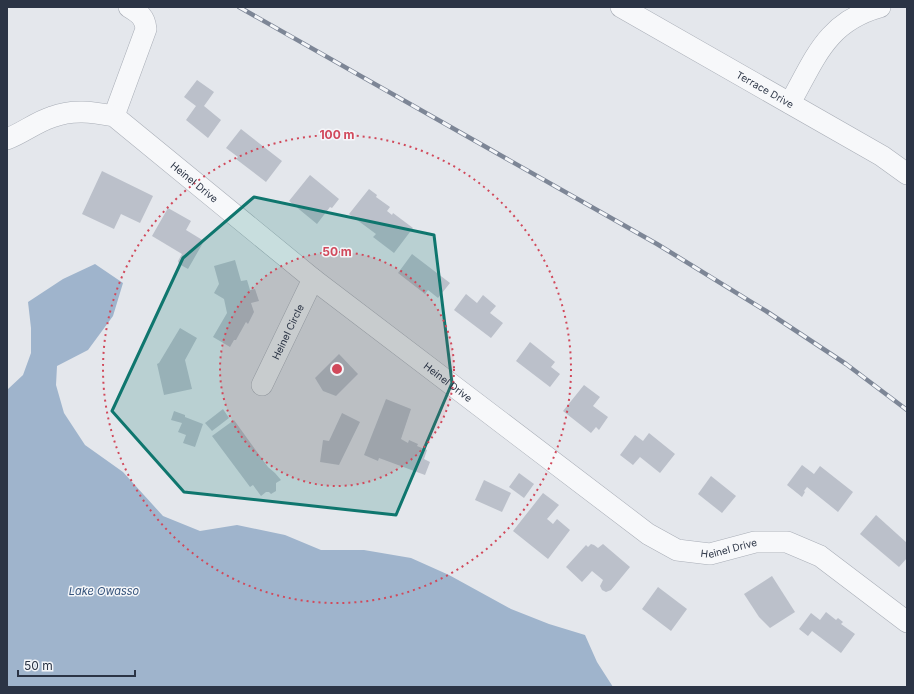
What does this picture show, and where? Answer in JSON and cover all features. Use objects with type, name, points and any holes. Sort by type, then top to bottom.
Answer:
[{"type":"street","points":[[114,116],[146,29],[146,20],[129,7]]},
{"type":"street","name":"Terrace Drive","points":[[621,7],[882,156],[907,174]]},
{"type":"street","points":[[790,103],[820,49],[831,34],[844,22],[855,16],[880,7]]},
{"type":"street","name":"Heinel Drive","points":[[7,139],[52,117],[71,112],[90,111],[114,116],[313,279],[648,534],[677,550],[710,554],[755,542],[787,542],[820,556],[907,622]]},
{"type":"street","name":"Heinel Circle","points":[[262,385],[313,279]]},
{"type":"highlighted area","points":[[254,197],[434,235],[452,383],[396,515],[184,492],[112,411],[183,258]]},
{"type":"water","name":"Lake Owasso","points":[[95,264],[123,283],[113,316],[88,350],[57,366],[56,385],[64,413],[85,445],[123,472],[163,516],[200,531],[237,525],[285,535],[321,550],[364,550],[411,558],[449,575],[511,609],[549,624],[585,635],[597,662],[613,687],[7,687],[7,390],[23,375],[31,353],[31,328],[28,302],[63,279]]},
{"type":"building","points":[[197,80],[214,92],[204,106],[221,120],[208,138],[186,120],[196,106],[184,97]]},
{"type":"building","points":[[241,129],[282,161],[266,182],[236,159],[238,157],[226,148]]},
{"type":"building","points":[[102,171],[153,196],[140,223],[121,214],[114,229],[82,214]]},
{"type":"building","points":[[310,175],[339,199],[332,208],[330,207],[317,224],[289,201]]},
{"type":"building","points":[[369,189],[377,195],[376,197],[390,207],[387,211],[392,215],[393,213],[413,228],[394,253],[373,237],[376,234],[349,214]]},
{"type":"building","points":[[168,208],[191,221],[186,230],[204,241],[188,269],[179,264],[178,261],[182,254],[152,236]]},
{"type":"building","points":[[412,254],[450,283],[438,298],[428,290],[425,294],[398,273]]},
{"type":"building","points":[[235,260],[241,281],[247,280],[250,290],[255,289],[259,301],[251,303],[254,312],[248,324],[246,322],[236,340],[234,340],[230,347],[213,337],[227,313],[224,299],[214,293],[219,284],[214,266]]},
{"type":"building","points":[[466,294],[477,303],[483,295],[496,306],[490,313],[503,323],[491,338],[454,310]]},
{"type":"building","points":[[180,328],[197,338],[185,360],[192,389],[164,395],[157,364]]},
{"type":"building","points":[[530,342],[555,362],[551,367],[560,374],[550,387],[516,361]]},
{"type":"building","points":[[339,354],[358,374],[336,396],[323,391],[315,378]]},
{"type":"building","points":[[584,385],[600,397],[593,406],[608,417],[599,430],[596,427],[591,433],[563,411]]},
{"type":"building","points":[[386,399],[411,409],[401,439],[408,443],[409,440],[418,444],[417,446],[427,450],[424,459],[430,462],[425,475],[379,458],[378,461],[364,455]]},
{"type":"building","points":[[223,409],[229,418],[212,431],[205,423]]},
{"type":"building","points":[[174,411],[203,424],[195,447],[183,443],[186,435],[178,432],[182,423],[171,420]]},
{"type":"building","points":[[342,413],[360,422],[339,465],[320,462],[323,440],[329,441]]},
{"type":"building","points":[[234,420],[268,467],[281,480],[276,483],[276,491],[271,494],[266,492],[261,496],[253,485],[250,487],[212,436]]},
{"type":"building","points":[[649,433],[675,454],[660,473],[640,457],[633,465],[620,455],[635,435],[643,441]]},
{"type":"building","points":[[802,465],[814,474],[820,466],[853,492],[838,512],[807,487],[802,497],[787,485]]},
{"type":"building","points":[[519,473],[534,484],[524,498],[509,487]]},
{"type":"building","points":[[711,476],[736,496],[722,513],[698,494]]},
{"type":"building","points":[[484,480],[511,493],[502,512],[475,500]]},
{"type":"building","points":[[543,493],[559,505],[547,519],[553,524],[557,519],[570,530],[548,559],[513,531]]},
{"type":"building","points":[[876,515],[907,543],[907,558],[899,567],[860,534]]},
{"type":"building","points":[[591,544],[598,548],[603,544],[630,567],[611,590],[606,592],[602,590],[600,586],[603,580],[592,571],[582,582],[566,567],[586,545],[588,547]]},
{"type":"building","points":[[772,576],[795,612],[770,628],[759,617],[744,594]]},
{"type":"building","points":[[658,587],[687,609],[671,631],[642,609]]},
{"type":"building","points":[[826,612],[836,620],[838,618],[843,622],[841,624],[855,634],[841,653],[812,631],[808,636],[799,629],[811,613],[820,620]]},
{"type":"railway","points":[[239,7],[657,244],[766,311],[846,364],[907,410]]}]
